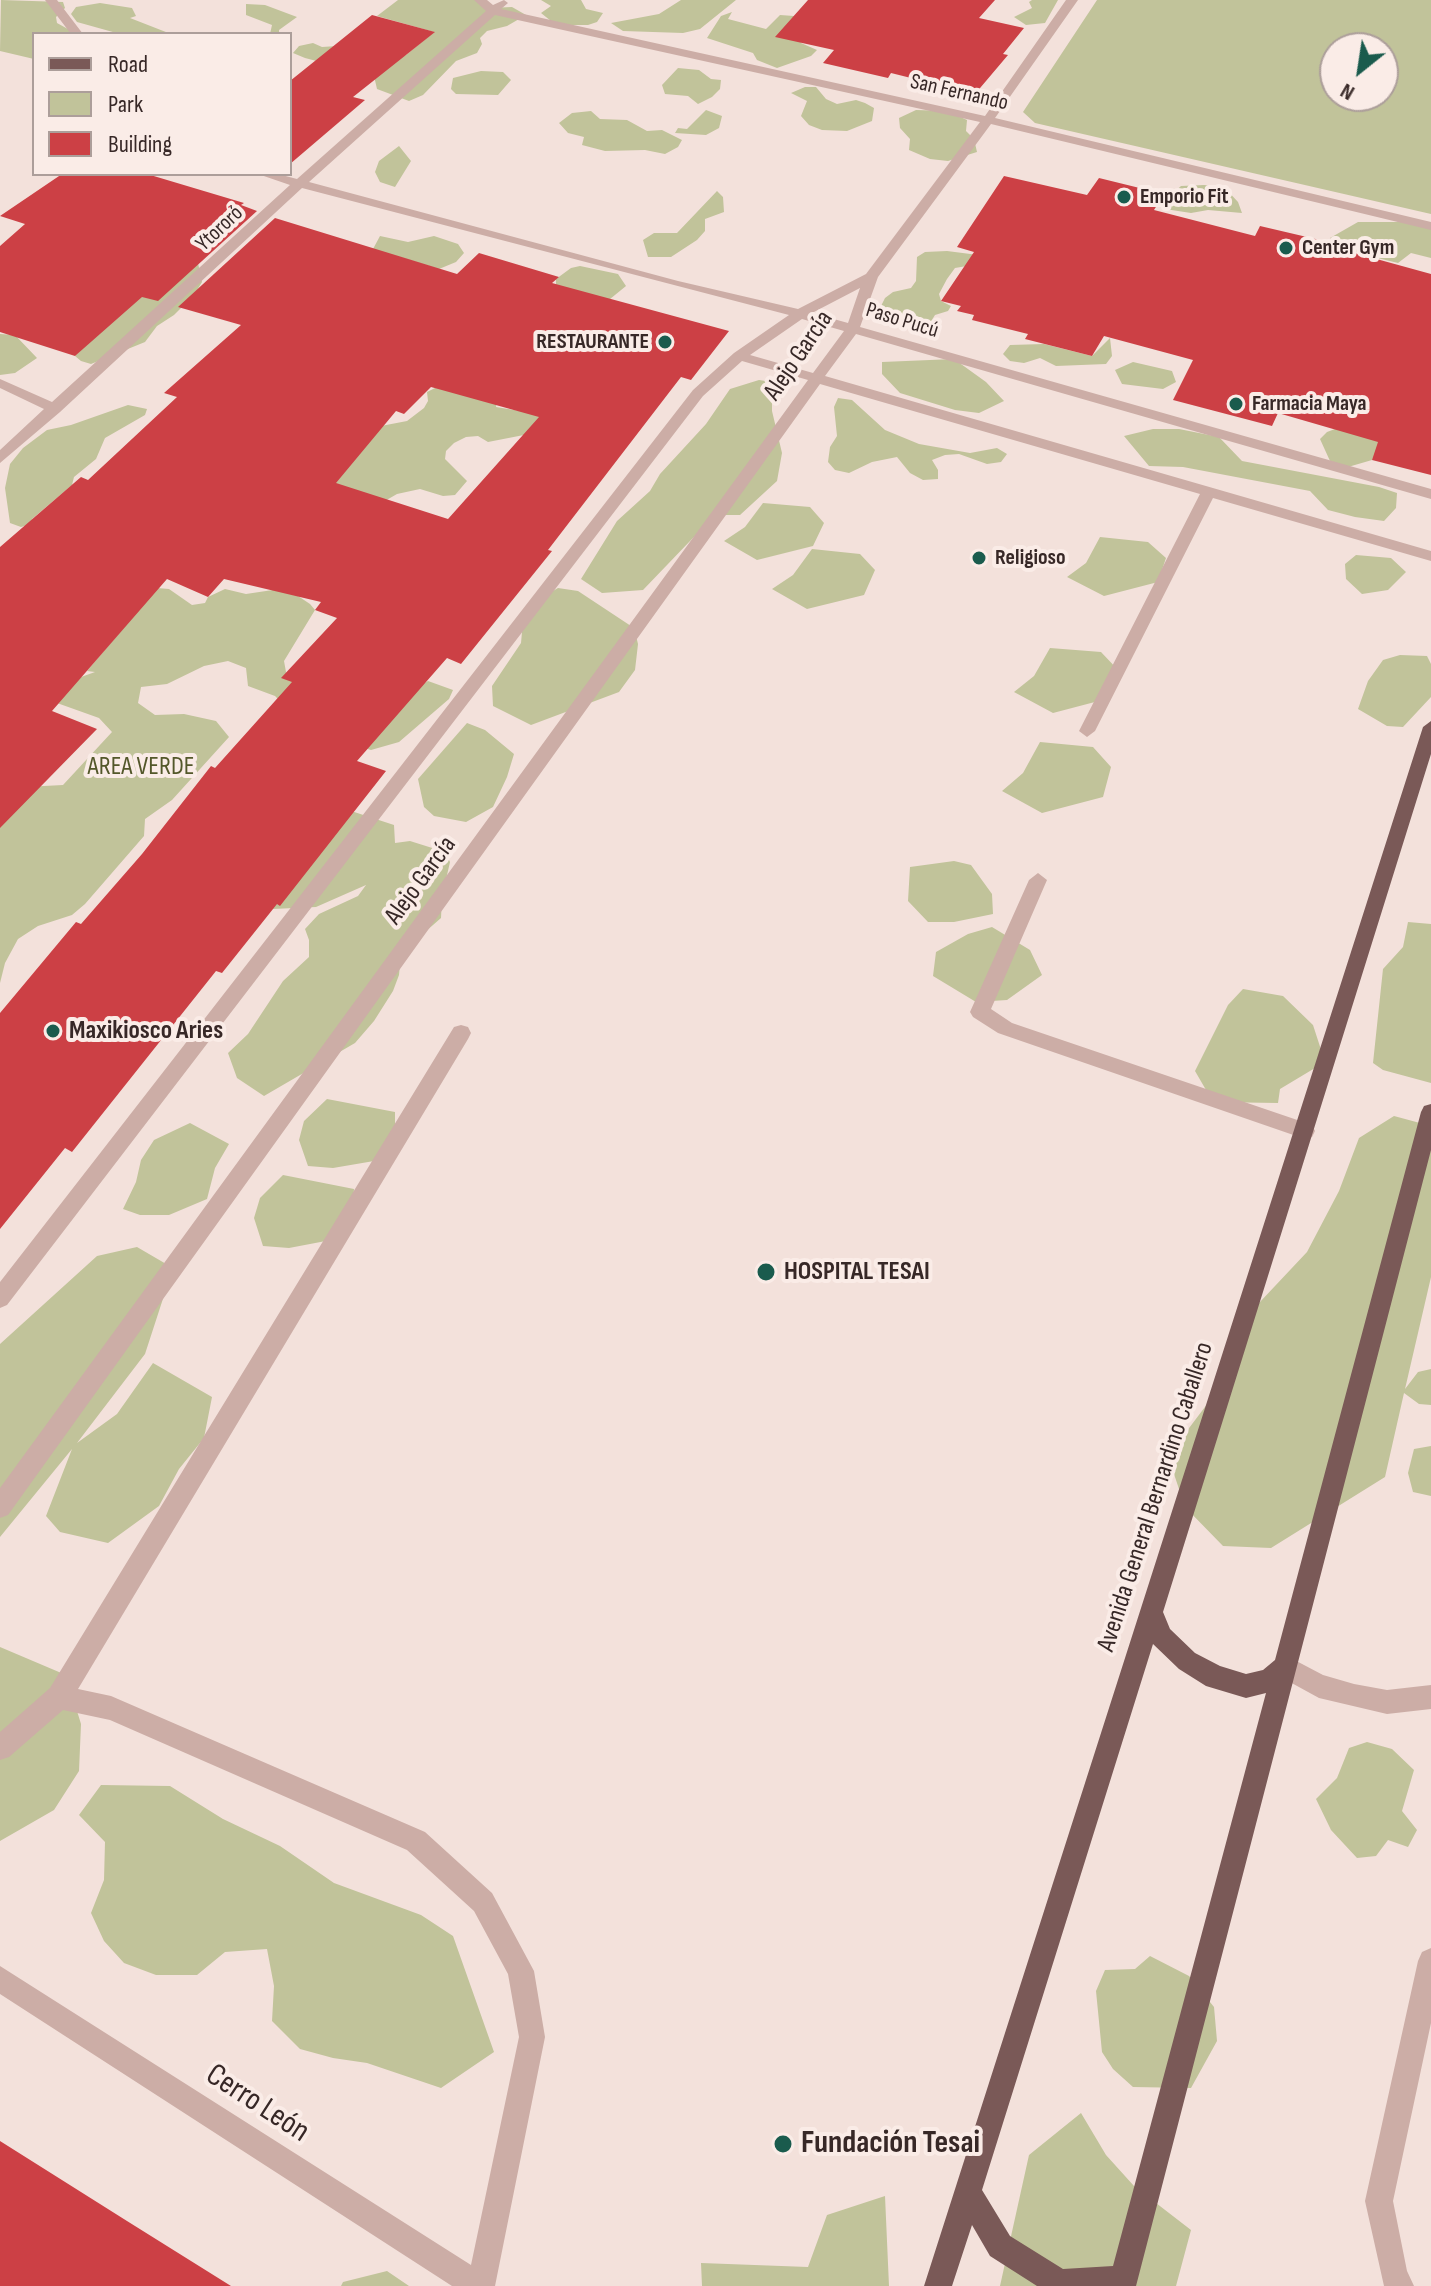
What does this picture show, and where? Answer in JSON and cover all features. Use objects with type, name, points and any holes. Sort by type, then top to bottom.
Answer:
[{"type":"main road","name":"Avenida General Bernardino Caballero","points":[[938,2286],[1431,727]]},
{"type":"main road","points":[[968,2192],[1000,2246],[1060,2284],[1123,2282],[1431,1112]]},
{"type":"main road","points":[[1151,1612],[1162,1637],[1187,1661],[1215,1677],[1246,1686],[1269,1680],[1285,1667]]},
{"type":"street","points":[[51,0],[75,32]]},
{"type":"street","name":"San Fernando","points":[[480,0],[493,11],[988,120],[1431,226]]},
{"type":"street","name":"Ytororó","points":[[0,458],[505,0]]},
{"type":"street","name":"Alejo García","points":[[0,1507],[853,328],[871,277],[988,120],[1072,0]]},
{"type":"street","name":"Paso Pucú","points":[[271,176],[853,328],[1431,494]]},
{"type":"street","name":"Alejo García","points":[[0,1298],[698,393],[739,356],[800,314],[871,277]]},
{"type":"street","points":[[739,356],[1431,556]]},
{"type":"street","points":[[0,383],[55,409]]},
{"type":"street","points":[[1087,731],[1208,494]]},
{"type":"street","points":[[1038,880],[980,1012],[1005,1028],[1305,1131]]},
{"type":"street","points":[[0,1748],[59,1697],[461,1033]]},
{"type":"street","points":[[1285,1667],[1319,1686],[1354,1696],[1387,1702],[1431,1697]]},
{"type":"street","points":[[59,1697],[111,1708],[416,1841],[483,1902],[521,1971],[532,2037],[480,2286]]},
{"type":"street","points":[[1400,2286],[1394,2275],[1379,2201],[1431,1961]]},
{"type":"street","name":"Cerro León","points":[[0,1979],[480,2286]]},
{"type":"green space","points":[[1,0],[63,2],[65,8],[56,17],[57,23],[73,32],[32,32],[32,59],[0,51]]},
{"type":"green space","points":[[398,0],[480,0],[489,8],[512,7],[526,15],[507,26],[487,31],[480,38],[482,44],[477,53],[456,61],[423,95],[409,101],[377,89],[374,76],[293,53],[299,46],[313,43],[322,47],[337,46],[384,60],[406,55],[434,32],[377,16]]},
{"type":"green space","points":[[541,0],[581,0],[586,9],[603,13],[597,22],[588,25],[556,25],[541,13],[551,6]]},
{"type":"green space","points":[[681,0],[736,0],[700,29],[683,33],[623,31],[611,23],[659,14]]},
{"type":"green space","points":[[1058,0],[1045,23],[1026,25],[1014,17],[1032,8],[1029,2]]},
{"type":"green space","points":[[1097,0],[1431,0],[1431,214],[1035,123],[1023,112]]},
{"type":"green space","points":[[100,3],[132,8],[136,16],[130,18],[166,32],[113,32],[77,22],[71,14],[76,7]]},
{"type":"green space","points":[[246,4],[265,5],[297,17],[279,32],[270,32],[272,25],[246,15]]},
{"type":"green space","points":[[732,12],[728,19],[766,29],[780,15],[794,16],[801,43],[817,50],[811,56],[777,68],[757,60],[753,53],[707,38],[721,16]]},
{"type":"green space","points":[[678,68],[699,70],[711,79],[721,80],[720,89],[698,104],[688,96],[665,94],[662,85]]},
{"type":"green space","points":[[481,71],[503,72],[511,80],[498,95],[456,94],[451,89],[453,78]]},
{"type":"green space","points":[[805,87],[816,87],[826,99],[837,104],[856,100],[865,103],[874,108],[872,121],[847,131],[822,130],[809,125],[801,116],[807,101],[791,93]]},
{"type":"green space","points":[[706,110],[722,116],[719,128],[706,135],[675,133],[678,128],[687,129]]},
{"type":"green space","points":[[916,110],[947,111],[967,120],[966,131],[974,139],[977,152],[948,161],[930,159],[909,150],[910,139],[900,128],[899,118]]},
{"type":"green space","points":[[591,111],[600,119],[627,120],[647,131],[662,130],[682,140],[678,147],[665,154],[645,150],[605,151],[582,145],[584,137],[568,133],[559,123],[572,113]]},
{"type":"green space","points":[[399,146],[411,161],[395,187],[380,182],[375,172],[379,161]]},
{"type":"green space","points":[[1181,186],[1224,187],[1238,202],[1242,213],[1208,210],[1191,213],[1165,209],[1172,194]]},
{"type":"green space","points":[[717,191],[723,197],[724,212],[705,219],[705,231],[697,240],[671,257],[648,257],[643,240],[654,233],[677,233]]},
{"type":"green space","points":[[1358,222],[1415,222],[1431,226],[1431,258],[1411,253],[1398,263],[1361,254],[1330,238]]},
{"type":"green space","points":[[380,236],[408,242],[434,236],[458,244],[464,253],[456,262],[439,269],[373,249]]},
{"type":"green space","points":[[947,251],[986,256],[973,265],[955,268],[947,279],[939,294],[941,301],[951,306],[948,311],[935,315],[930,323],[896,325],[887,320],[879,310],[885,298],[893,292],[911,288],[916,281],[917,257],[925,252]]},
{"type":"green space","points":[[198,263],[202,282],[194,295],[174,315],[157,326],[145,342],[91,364],[75,356],[116,310]]},
{"type":"green space","points":[[580,266],[618,274],[626,286],[599,308],[556,288],[556,279],[571,268]]},
{"type":"green space","points":[[0,334],[15,335],[37,358],[15,373],[0,375]]},
{"type":"green space","points":[[1110,338],[1112,356],[1106,364],[1056,366],[1040,358],[1024,363],[1010,361],[1003,354],[1010,345],[1044,344],[1092,356]]},
{"type":"green space","points":[[954,359],[986,382],[1004,401],[979,413],[955,410],[900,393],[882,374],[882,362]]},
{"type":"green space","points":[[1133,362],[1172,371],[1176,382],[1163,389],[1122,384],[1115,370]]},
{"type":"green space","points":[[759,380],[772,382],[772,411],[782,453],[777,481],[740,515],[715,515],[643,590],[602,593],[581,579],[617,521],[650,491],[660,474],[706,424],[730,389]]},
{"type":"green space","points":[[437,387],[497,400],[496,407],[545,415],[529,434],[488,442],[478,436],[466,437],[454,443],[446,451],[445,459],[467,481],[455,495],[443,496],[420,489],[397,494],[357,517],[313,457],[381,426],[407,421],[424,408],[428,401],[427,392]]},
{"type":"green space","points":[[838,398],[852,400],[885,430],[919,444],[970,453],[997,448],[1007,454],[1001,462],[987,464],[959,454],[945,455],[932,460],[938,470],[938,479],[923,480],[910,473],[897,457],[872,462],[849,473],[835,470],[828,462],[830,447],[837,436],[834,407]]},
{"type":"green space","points":[[128,405],[147,409],[145,415],[105,438],[96,459],[74,477],[72,485],[32,519],[31,524],[21,527],[10,523],[5,488],[10,464],[23,448],[47,430]]},
{"type":"green space","points":[[1343,426],[1382,433],[1381,446],[1372,460],[1348,467],[1330,461],[1320,439],[1327,432]]},
{"type":"green space","points":[[1153,429],[1179,429],[1219,437],[1242,461],[1379,487],[1397,493],[1396,508],[1384,521],[1355,517],[1328,510],[1310,491],[1183,467],[1149,466],[1124,436]]},
{"type":"green space","points":[[763,503],[810,507],[824,523],[813,546],[757,560],[724,541],[745,527]]},
{"type":"green space","points":[[1100,537],[1148,542],[1166,558],[1158,582],[1104,596],[1067,577],[1086,563]]},
{"type":"green space","points":[[812,549],[860,554],[875,570],[864,595],[807,609],[772,589],[793,575]]},
{"type":"green space","points":[[1356,555],[1391,558],[1406,572],[1388,590],[1362,594],[1346,579],[1345,564]]},
{"type":"green space","name":"AREA VERDE","points":[[157,588],[169,589],[192,605],[205,603],[208,597],[225,589],[246,594],[286,588],[310,604],[315,610],[284,661],[286,672],[295,681],[284,705],[275,696],[248,686],[246,668],[228,661],[204,666],[167,684],[141,687],[138,703],[155,715],[184,714],[216,721],[229,737],[172,800],[145,819],[144,836],[85,904],[72,915],[38,926],[18,939],[5,963],[0,983],[0,793],[6,788],[63,785],[112,732],[99,718],[57,703],[70,681],[95,672],[87,671]]},
{"type":"green space","points":[[558,588],[578,591],[634,628],[638,644],[635,670],[619,692],[531,725],[493,706],[492,686],[521,643],[523,621],[539,599]]},
{"type":"green space","points":[[1050,648],[1101,652],[1119,671],[1110,698],[1053,713],[1014,692],[1034,676]]},
{"type":"green space","points":[[1400,655],[1427,656],[1431,664],[1431,697],[1403,727],[1387,726],[1358,709],[1368,681],[1383,660]]},
{"type":"green space","points":[[428,681],[453,690],[449,699],[399,742],[371,750],[358,746],[410,692]]},
{"type":"green space","points":[[467,723],[485,730],[514,754],[493,807],[466,822],[434,816],[424,807],[418,779]]},
{"type":"green space","points":[[1040,742],[1093,747],[1111,767],[1103,797],[1042,813],[1002,791],[1023,773]]},
{"type":"green space","points":[[342,808],[394,825],[395,843],[410,841],[445,852],[450,862],[441,918],[401,953],[399,975],[393,991],[355,1043],[264,1096],[237,1078],[228,1053],[248,1034],[283,981],[309,957],[309,940],[305,929],[319,914],[358,896],[366,885],[316,907],[251,910]]},
{"type":"green space","points":[[954,861],[971,865],[992,894],[993,914],[954,922],[928,922],[908,901],[910,867]]},
{"type":"green space","points":[[1408,922],[1431,924],[1431,1083],[1383,1070],[1373,1063],[1383,969],[1403,947]]},
{"type":"green space","points":[[992,927],[1030,950],[1042,975],[1007,1000],[976,1002],[933,976],[936,952],[968,934]]},
{"type":"green space","points":[[1243,989],[1283,996],[1313,1025],[1325,1062],[1280,1089],[1278,1103],[1213,1102],[1195,1071],[1228,1005]]},
{"type":"green space","points":[[327,1099],[395,1112],[395,1141],[374,1161],[333,1168],[308,1166],[299,1140],[304,1121]]},
{"type":"green space","points":[[1394,1116],[1431,1126],[1431,1277],[1405,1389],[1418,1372],[1431,1369],[1431,1405],[1419,1404],[1404,1393],[1385,1477],[1271,1548],[1223,1546],[1185,1507],[1168,1456],[1223,1383],[1243,1320],[1307,1252],[1339,1191],[1359,1138]]},
{"type":"green space","points":[[190,1123],[229,1144],[215,1168],[207,1199],[169,1215],[140,1215],[123,1209],[136,1182],[141,1160],[154,1140]]},
{"type":"green space","points":[[283,1175],[354,1189],[352,1221],[331,1240],[289,1248],[263,1246],[254,1218],[260,1198]]},
{"type":"green space","points":[[137,1247],[173,1268],[145,1354],[77,1443],[117,1414],[153,1363],[212,1397],[204,1438],[179,1469],[159,1506],[108,1543],[60,1532],[46,1516],[72,1449],[0,1537],[0,1344],[97,1256]]},
{"type":"green space","points":[[1431,1446],[1431,1496],[1413,1492],[1408,1473],[1414,1449]]},
{"type":"green space","points":[[0,1647],[66,1675],[81,1724],[79,1771],[54,1810],[0,1841]]},
{"type":"green space","points":[[1367,1742],[1392,1749],[1414,1770],[1402,1811],[1417,1830],[1408,1847],[1388,1840],[1376,1856],[1357,1858],[1331,1830],[1316,1799],[1337,1778],[1349,1748]]},
{"type":"green space","points":[[101,1785],[170,1786],[223,1819],[280,1846],[334,1883],[421,1915],[453,1936],[494,2052],[441,2088],[367,2063],[300,2049],[272,2021],[274,1986],[267,1949],[225,1952],[197,1975],[156,1975],[124,1963],[104,1941],[91,1913],[104,1880],[105,1842],[79,1815]]},
{"type":"green space","points":[[1150,1956],[1189,1976],[1214,2007],[1217,2041],[1191,2088],[1133,2087],[1113,2069],[1102,2052],[1096,1991],[1105,1970],[1135,1969]]},
{"type":"green space","points":[[1081,2113],[1106,2155],[1134,2186],[1191,2230],[1176,2286],[1000,2286],[1029,2155]]},
{"type":"green space","points":[[885,2196],[889,2286],[702,2286],[701,2263],[808,2267],[827,2215]]},
{"type":"green space","points":[[387,2271],[409,2286],[341,2286],[343,2282]]},
{"type":"building","points":[[808,0],[995,0],[979,18],[1024,28],[1003,54],[1008,55],[975,94],[891,73],[888,78],[823,63],[834,50],[775,37]]},
{"type":"building","points":[[372,15],[435,32],[353,97],[365,100],[292,162],[292,79]]},
{"type":"building","points":[[59,176],[154,176],[244,203],[241,205],[257,211],[158,301],[142,297],[75,356],[0,332],[0,246],[25,224],[0,216]]},
{"type":"building","points":[[1004,176],[1087,195],[1099,178],[1164,194],[1154,210],[1255,236],[1260,226],[1324,241],[1322,244],[1431,274],[1431,475],[1372,460],[1378,442],[1278,413],[1272,426],[1173,400],[1193,360],[1104,336],[1092,356],[1025,339],[1028,334],[972,320],[974,315],[957,311],[961,306],[941,301],[974,252],[957,247]]},
{"type":"building","points":[[275,218],[457,274],[479,253],[559,277],[552,283],[729,331],[691,380],[681,377],[548,550],[552,551],[461,664],[447,658],[357,761],[386,771],[280,906],[277,904],[222,973],[216,971],[72,1152],[65,1148],[0,1229],[0,1013],[76,922],[81,924],[142,854],[211,766],[215,768],[292,682],[281,678],[337,618],[315,610],[321,602],[224,579],[208,597],[167,579],[52,711],[97,729],[0,828],[0,547],[81,477],[88,480],[177,397],[164,393],[241,325],[178,307]],"holes":[[[431,387],[539,417],[448,519],[336,483],[396,411],[404,414]]]},
{"type":"building","points":[[0,2141],[127,2221],[231,2286],[0,2286]]},
{"type":"place","name":"Emporio Fit","points":[[1124,197]]},
{"type":"place","name":"Center Gym","points":[[1286,248]]},
{"type":"place","name":"RESTAURANTE","points":[[665,342]]},
{"type":"place","name":"Farmacia Maya","points":[[1236,404]]},
{"type":"place","name":"Religioso","points":[[979,558]]},
{"type":"place","name":"Maxikiosco Aries","points":[[53,1031]]},
{"type":"place","name":"HOSPITAL TESAI","points":[[766,1272]]},
{"type":"place","name":"Fundación Tesai","points":[[783,2144]]}]
